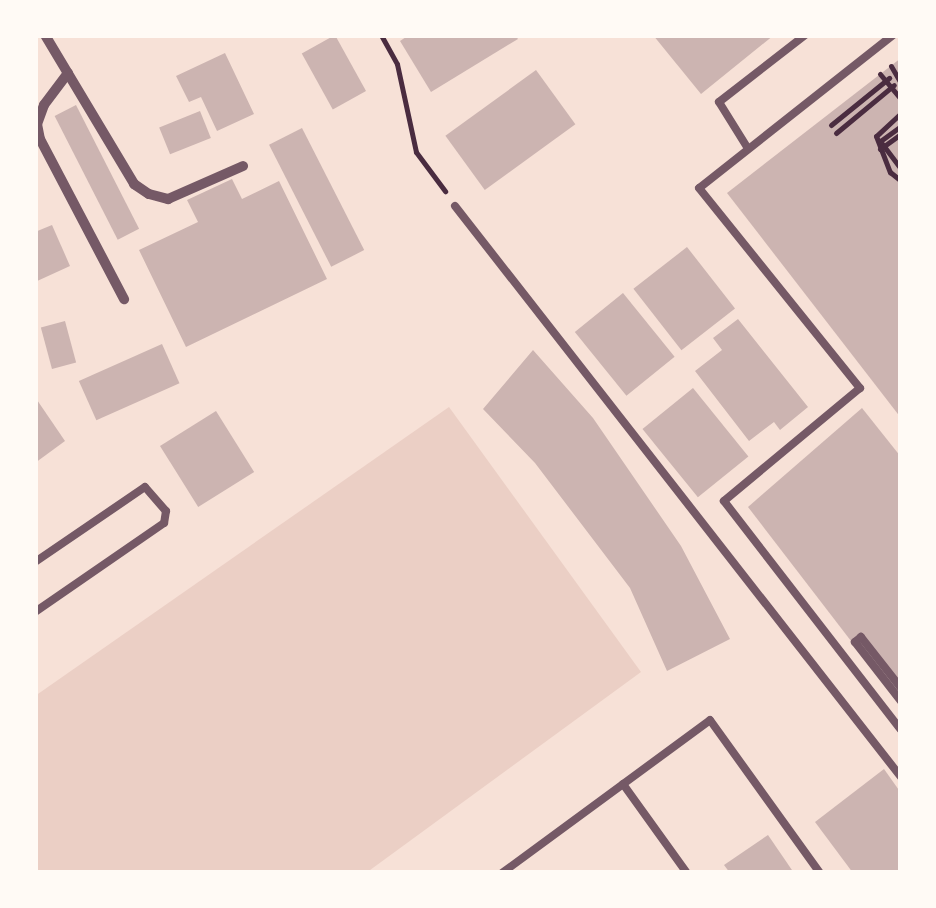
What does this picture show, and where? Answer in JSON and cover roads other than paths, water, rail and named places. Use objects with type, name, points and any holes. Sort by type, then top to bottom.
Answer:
[{"type":"street","points":[[45,35],[134,184],[149,194],[168,199],[243,166]]},
{"type":"street","points":[[68,73],[44,105],[37,124],[40,140],[124,300]]},
{"type":"lane","points":[[747,147],[719,102],[804,35]]},
{"type":"lane","points":[[893,35],[699,188],[860,388],[724,501],[901,730]]},
{"type":"lane","points":[[455,206],[901,777]]},
{"type":"lane","points":[[35,562],[145,488],[166,511],[164,523],[35,612]]},
{"type":"lane","points":[[901,688],[862,637],[855,642],[901,701]]},
{"type":"lane","points":[[502,873],[710,720],[820,873]]},
{"type":"lane","points":[[623,784],[687,873]]}]
